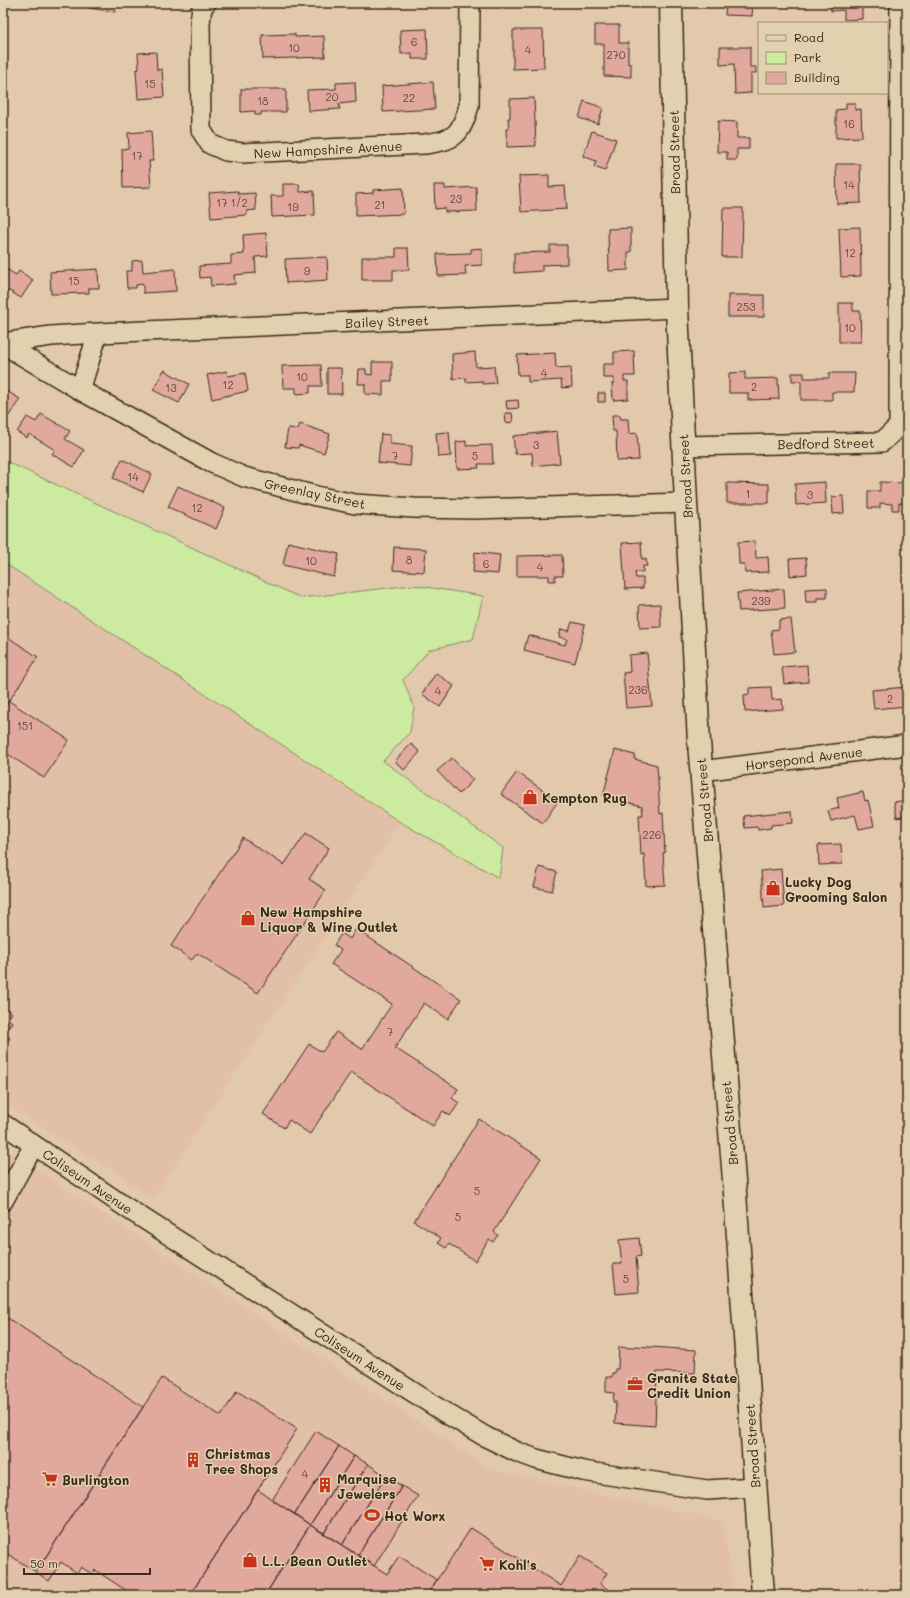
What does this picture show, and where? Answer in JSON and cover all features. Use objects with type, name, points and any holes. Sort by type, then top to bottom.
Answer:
[{"type":"main road","name":"Broad Street","points":[[671,3],[677,308],[701,771],[736,1209],[763,1595]]},
{"type":"street","name":"New Hampshire Avenue","points":[[206,3],[202,7],[200,23],[201,130],[210,144],[226,151],[243,153],[425,144],[446,141],[458,132],[464,121],[469,106],[470,3]]},
{"type":"street","name":"Bedford Street","points":[[683,446],[882,442],[899,426],[900,3]]},
{"type":"street","name":"Bailey Street","points":[[3,343],[51,336],[98,333],[677,308]]},
{"type":"street","points":[[80,390],[98,333]]},
{"type":"street","name":"Greenlay Street","points":[[3,343],[80,390],[212,463],[244,477],[277,487],[355,504],[414,508],[474,509],[686,503]]},
{"type":"street","name":"Horsepond Avenue","points":[[701,771],[907,745]]},
{"type":"street","name":"Coliseum Avenue","points":[[3,1124],[140,1216],[444,1412],[486,1437],[517,1452],[536,1459],[600,1475],[679,1487],[707,1490],[755,1487]]},
{"type":"street","points":[[3,1200],[34,1145]]},
{"type":"shaded area","points":[[3,562],[400,822],[154,1197],[3,1102]]},
{"type":"shaded area","points":[[3,1147],[489,1469],[723,1521],[734,1595],[3,1595]]},
{"type":"green space","points":[[3,460],[301,598],[413,585],[483,596],[473,639],[429,650],[403,680],[414,707],[410,732],[383,761],[503,848],[499,878],[400,822],[3,562]]},
{"type":"building","points":[[90,3],[116,3],[115,12],[89,8]]},
{"type":"building","points":[[726,3],[753,3],[752,16],[725,15]]},
{"type":"building","points":[[823,3],[862,3],[862,19],[844,20],[844,10],[831,11],[831,5],[823,5]]},
{"type":"building","points":[[595,25],[619,25],[619,43],[628,43],[628,64],[631,64],[631,77],[604,76],[604,44],[595,44]]},
{"type":"building","points":[[427,29],[428,59],[412,59],[412,53],[401,54],[400,30]]},
{"type":"building","points":[[513,30],[543,30],[544,68],[513,69]]},
{"type":"building","points":[[295,34],[295,37],[324,36],[325,57],[263,59],[262,35]]},
{"type":"building","points":[[720,47],[750,47],[750,67],[756,67],[756,73],[751,73],[751,93],[735,94],[734,64],[720,65]]},
{"type":"building","points":[[156,52],[157,70],[162,69],[164,97],[138,99],[136,70],[139,69],[138,53]]},
{"type":"building","points":[[355,82],[356,102],[339,104],[340,109],[308,111],[307,90],[336,89],[336,83]]},
{"type":"building","points":[[433,82],[435,109],[383,112],[382,86]]},
{"type":"building","points":[[241,89],[286,89],[286,112],[261,112],[261,115],[255,115],[255,111],[241,112]]},
{"type":"building","points":[[534,98],[536,146],[507,147],[506,129],[509,129],[508,118],[510,118],[510,99]]},
{"type":"building","points":[[584,101],[603,108],[598,124],[579,118]]},
{"type":"building","points":[[846,103],[855,103],[855,110],[861,109],[862,137],[836,138],[836,110],[846,109]]},
{"type":"building","points":[[718,121],[737,122],[737,138],[749,138],[749,149],[737,149],[737,160],[727,160],[727,152],[717,152]]},
{"type":"building","points":[[151,131],[153,161],[149,161],[151,187],[123,188],[122,149],[129,148],[128,133]]},
{"type":"building","points":[[592,131],[616,139],[605,171],[594,167],[596,161],[583,156]]},
{"type":"building","points":[[836,164],[860,164],[861,203],[837,204]]},
{"type":"building","points":[[549,175],[549,187],[565,186],[567,209],[521,212],[519,176]]},
{"type":"building","points":[[283,184],[299,184],[300,192],[314,191],[315,215],[272,217],[271,196],[283,196]]},
{"type":"building","points":[[434,185],[445,185],[445,189],[476,187],[477,211],[445,212],[445,208],[435,209]]},
{"type":"building","points":[[403,188],[404,214],[356,216],[356,194],[373,193],[373,190]]},
{"type":"building","points":[[238,191],[238,194],[255,193],[256,210],[247,211],[247,215],[211,218],[209,193]]},
{"type":"building","points":[[723,208],[743,208],[742,257],[722,257]]},
{"type":"building","points":[[860,227],[861,276],[841,277],[839,228]]},
{"type":"building","points":[[631,228],[631,252],[628,252],[628,270],[609,271],[608,229]]},
{"type":"building","points":[[266,233],[268,256],[255,257],[256,273],[234,275],[235,284],[211,286],[210,277],[200,278],[199,266],[231,264],[231,255],[244,254],[243,235]]},
{"type":"building","points":[[550,245],[567,245],[567,264],[542,265],[542,271],[514,273],[514,253],[550,252]]},
{"type":"building","points":[[396,248],[408,248],[409,270],[393,270],[393,280],[362,280],[362,257],[396,257]]},
{"type":"building","points":[[482,248],[482,265],[465,266],[466,275],[438,276],[437,254],[471,253],[471,249]]},
{"type":"building","points":[[327,257],[328,280],[286,283],[285,259]]},
{"type":"building","points":[[142,260],[143,272],[175,269],[176,291],[143,293],[143,284],[136,285],[136,288],[127,288],[126,271],[132,271],[132,261]]},
{"type":"building","points":[[3,267],[16,275],[19,271],[33,280],[21,298],[8,290],[5,295],[3,294]]},
{"type":"building","points":[[98,269],[99,288],[89,288],[89,293],[51,294],[50,272]]},
{"type":"building","points":[[728,295],[764,295],[764,317],[728,317]]},
{"type":"building","points":[[839,303],[853,303],[853,311],[860,311],[861,342],[839,342]]},
{"type":"building","points":[[634,351],[635,376],[624,376],[624,381],[628,381],[628,399],[613,400],[612,383],[614,383],[614,378],[603,378],[603,364],[614,364],[614,352]]},
{"type":"building","points":[[475,352],[476,367],[494,366],[496,383],[482,384],[482,381],[466,382],[466,378],[453,379],[452,354]]},
{"type":"building","points":[[555,353],[556,368],[571,367],[572,387],[562,388],[561,380],[528,382],[528,375],[518,375],[517,355]]},
{"type":"building","points":[[372,362],[392,362],[392,381],[383,381],[383,395],[365,394],[365,384],[358,384],[359,369],[366,369],[366,374],[372,375]]},
{"type":"building","points":[[321,365],[322,386],[310,386],[310,393],[296,394],[296,388],[283,388],[282,366]]},
{"type":"building","points":[[327,368],[341,368],[342,394],[327,394]]},
{"type":"building","points":[[164,370],[189,384],[179,403],[153,390]]},
{"type":"building","points":[[227,371],[228,376],[245,373],[248,391],[212,399],[207,375]]},
{"type":"building","points":[[745,372],[745,379],[778,378],[779,399],[748,400],[748,393],[729,393],[729,373]]},
{"type":"building","points":[[792,373],[804,373],[804,378],[829,378],[829,373],[855,373],[854,392],[832,392],[832,400],[801,400],[801,381],[792,381]]},
{"type":"building","points":[[3,389],[20,399],[8,417],[3,414]]},
{"type":"building","points":[[598,393],[605,393],[605,402],[598,402]]},
{"type":"building","points":[[518,400],[519,408],[507,409],[506,401]]},
{"type":"building","points":[[505,413],[512,413],[513,422],[506,423]]},
{"type":"building","points":[[41,414],[70,431],[65,439],[84,450],[74,467],[52,454],[55,450],[29,434],[27,438],[17,432],[27,417],[36,422]]},
{"type":"building","points":[[612,415],[620,415],[621,419],[628,419],[629,434],[637,433],[639,460],[617,461],[616,431],[613,431]]},
{"type":"building","points":[[300,424],[330,434],[324,453],[299,445],[298,448],[285,447],[288,428],[298,429]]},
{"type":"building","points":[[557,431],[560,463],[533,466],[532,453],[515,454],[513,436]]},
{"type":"building","points":[[449,432],[451,456],[438,457],[436,433]]},
{"type":"building","points":[[381,434],[390,435],[390,444],[412,446],[410,466],[378,463]]},
{"type":"building","points":[[466,441],[466,446],[492,445],[493,464],[478,464],[479,468],[457,469],[456,442]]},
{"type":"building","points":[[122,459],[152,474],[143,492],[113,478]]},
{"type":"building","points":[[825,482],[826,503],[796,505],[795,484]]},
{"type":"building","points":[[880,482],[907,483],[907,504],[899,503],[899,510],[892,510],[892,504],[880,503],[880,508],[868,508],[868,491],[880,491]]},
{"type":"building","points":[[727,483],[769,484],[769,503],[727,503]]},
{"type":"building","points":[[178,486],[225,508],[216,529],[168,507]]},
{"type":"building","points":[[843,496],[844,513],[833,514],[832,497]]},
{"type":"building","points":[[755,541],[756,558],[768,557],[769,572],[745,573],[744,564],[739,564],[738,542]]},
{"type":"building","points":[[288,542],[339,554],[334,577],[283,565]]},
{"type":"building","points":[[641,542],[642,559],[646,559],[647,566],[643,566],[643,572],[635,572],[636,578],[643,578],[643,588],[625,589],[622,543]]},
{"type":"building","points":[[394,547],[426,549],[424,572],[393,570]]},
{"type":"building","points":[[475,552],[500,555],[498,574],[473,572]]},
{"type":"building","points":[[562,555],[563,576],[555,576],[555,581],[549,581],[549,576],[517,576],[517,556]]},
{"type":"building","points":[[806,558],[807,574],[790,576],[789,559]]},
{"type":"building","points":[[827,588],[827,598],[817,598],[817,602],[806,602],[805,589]]},
{"type":"building","points":[[784,589],[785,608],[739,611],[737,593]]},
{"type":"building","points":[[660,604],[661,627],[640,628],[639,605]]},
{"type":"building","points":[[791,619],[795,652],[774,654],[771,630],[779,629],[779,620]]},
{"type":"building","points":[[572,622],[585,625],[575,663],[524,650],[528,635],[565,645],[567,639],[559,637],[561,629],[569,631]]},
{"type":"building","points":[[3,634],[38,657],[3,710]]},
{"type":"building","points":[[647,653],[652,706],[626,708],[623,673],[630,672],[629,655]]},
{"type":"building","points":[[807,665],[808,682],[784,684],[782,667]]},
{"type":"building","points":[[436,673],[454,686],[440,707],[422,694]]},
{"type":"building","points":[[771,687],[772,700],[782,699],[783,709],[745,712],[744,695],[749,694],[749,688]]},
{"type":"building","points":[[907,687],[907,706],[874,709],[872,690]]},
{"type":"building","points":[[9,701],[69,740],[44,778],[3,751],[3,710]]},
{"type":"building","points":[[411,744],[420,752],[404,770],[395,761]]},
{"type":"building","points":[[615,750],[635,755],[634,759],[657,765],[660,814],[663,813],[665,885],[646,886],[644,854],[641,855],[639,815],[643,815],[642,806],[603,796]]},
{"type":"building","points":[[452,758],[473,780],[459,794],[437,771]]},
{"type":"building","name":"Kempton Rug","points":[[517,772],[558,801],[543,823],[501,794]]},
{"type":"building","points":[[863,792],[865,801],[868,800],[874,826],[859,829],[855,815],[831,821],[828,811],[839,808],[837,798]]},
{"type":"building","points":[[907,800],[907,816],[897,818],[894,802]]},
{"type":"building","points":[[792,811],[793,823],[771,825],[771,828],[758,830],[757,827],[745,828],[743,816]]},
{"type":"building","name":"New Hampshire Liquor & Wine Outlet","points":[[306,833],[329,848],[309,879],[326,890],[258,993],[197,953],[192,960],[171,946],[243,838],[284,865]]},
{"type":"building","points":[[841,844],[842,864],[819,865],[818,845]]},
{"type":"building","points":[[539,867],[557,872],[552,891],[534,887]]},
{"type":"building","name":"Lucky Dog Grooming Salon","points":[[781,869],[784,906],[764,908],[761,871]]},
{"type":"building","points":[[356,929],[461,999],[448,1019],[424,1003],[395,1048],[458,1089],[452,1098],[459,1103],[450,1116],[443,1111],[433,1126],[351,1072],[310,1134],[289,1120],[284,1128],[263,1114],[309,1044],[322,1052],[336,1032],[362,1049],[392,1004],[331,964],[341,950],[334,945],[342,933],[350,939]]},
{"type":"building","points":[[5,1008],[12,1013],[8,1019],[12,1022],[4,1034],[10,1038],[3,1047],[3,1011]]},
{"type":"building","points":[[479,1119],[541,1158],[494,1232],[498,1235],[493,1242],[489,1239],[475,1261],[449,1244],[446,1248],[438,1243],[441,1238],[414,1221]]},
{"type":"building","points":[[639,1238],[641,1256],[636,1257],[639,1292],[616,1294],[613,1264],[622,1264],[619,1240]]},
{"type":"building","name":"Burlington","points":[[3,1315],[143,1407],[36,1572],[3,1551]]},
{"type":"building","points":[[634,1346],[696,1350],[695,1373],[657,1372],[655,1426],[615,1423],[616,1402],[613,1402],[614,1393],[606,1392],[606,1377],[612,1377],[612,1373],[615,1373],[615,1369],[618,1369],[619,1347],[633,1348]]},
{"type":"building","name":"Christmas Tree Shops","points":[[162,1378],[221,1416],[237,1391],[297,1429],[190,1595],[133,1595],[95,1570],[92,1574],[81,1567],[77,1573],[61,1562],[49,1581],[36,1572]]},
{"type":"building","points":[[316,1431],[339,1446],[295,1514],[272,1500]]},
{"type":"building","name":"Marquise Jewelers","points":[[339,1446],[354,1456],[310,1525],[295,1514]]},
{"type":"building","points":[[354,1456],[368,1464],[324,1533],[310,1525]]},
{"type":"building","points":[[368,1464],[386,1476],[342,1545],[324,1533]]},
{"type":"building","points":[[386,1476],[402,1486],[358,1555],[342,1545]]},
{"type":"building","points":[[402,1486],[418,1496],[374,1566],[358,1555]]},
{"type":"building","name":"L.L. Bean Outlet","points":[[258,1490],[310,1525],[265,1595],[190,1595]]},
{"type":"building","points":[[310,1525],[387,1574],[399,1556],[437,1580],[427,1595],[265,1595]]},
{"type":"building","name":"Kohl's","points":[[471,1528],[561,1586],[580,1556],[607,1573],[600,1584],[616,1595],[427,1595]]},
{"type":"place","name":"Kempton Rug","points":[[530,797]]},
{"type":"place","name":"Lucky Dog Grooming Salon","points":[[773,888]]},
{"type":"place","name":"New Hampshire Liquor & Wine Outlet","points":[[248,918]]},
{"type":"place","name":"Granite State Credit Union","points":[[635,1384]]},
{"type":"place","name":"Christmas Tree Shops","points":[[193,1460]]},
{"type":"place","name":"Burlington","points":[[50,1479]]},
{"type":"place","name":"Marquise Jewelers","points":[[325,1485]]},
{"type":"place","name":"Hot Worx","points":[[372,1515]]},
{"type":"place","name":"L.L. Bean Outlet","points":[[250,1560]]},
{"type":"place","name":"Kohl's","points":[[487,1564]]}]
